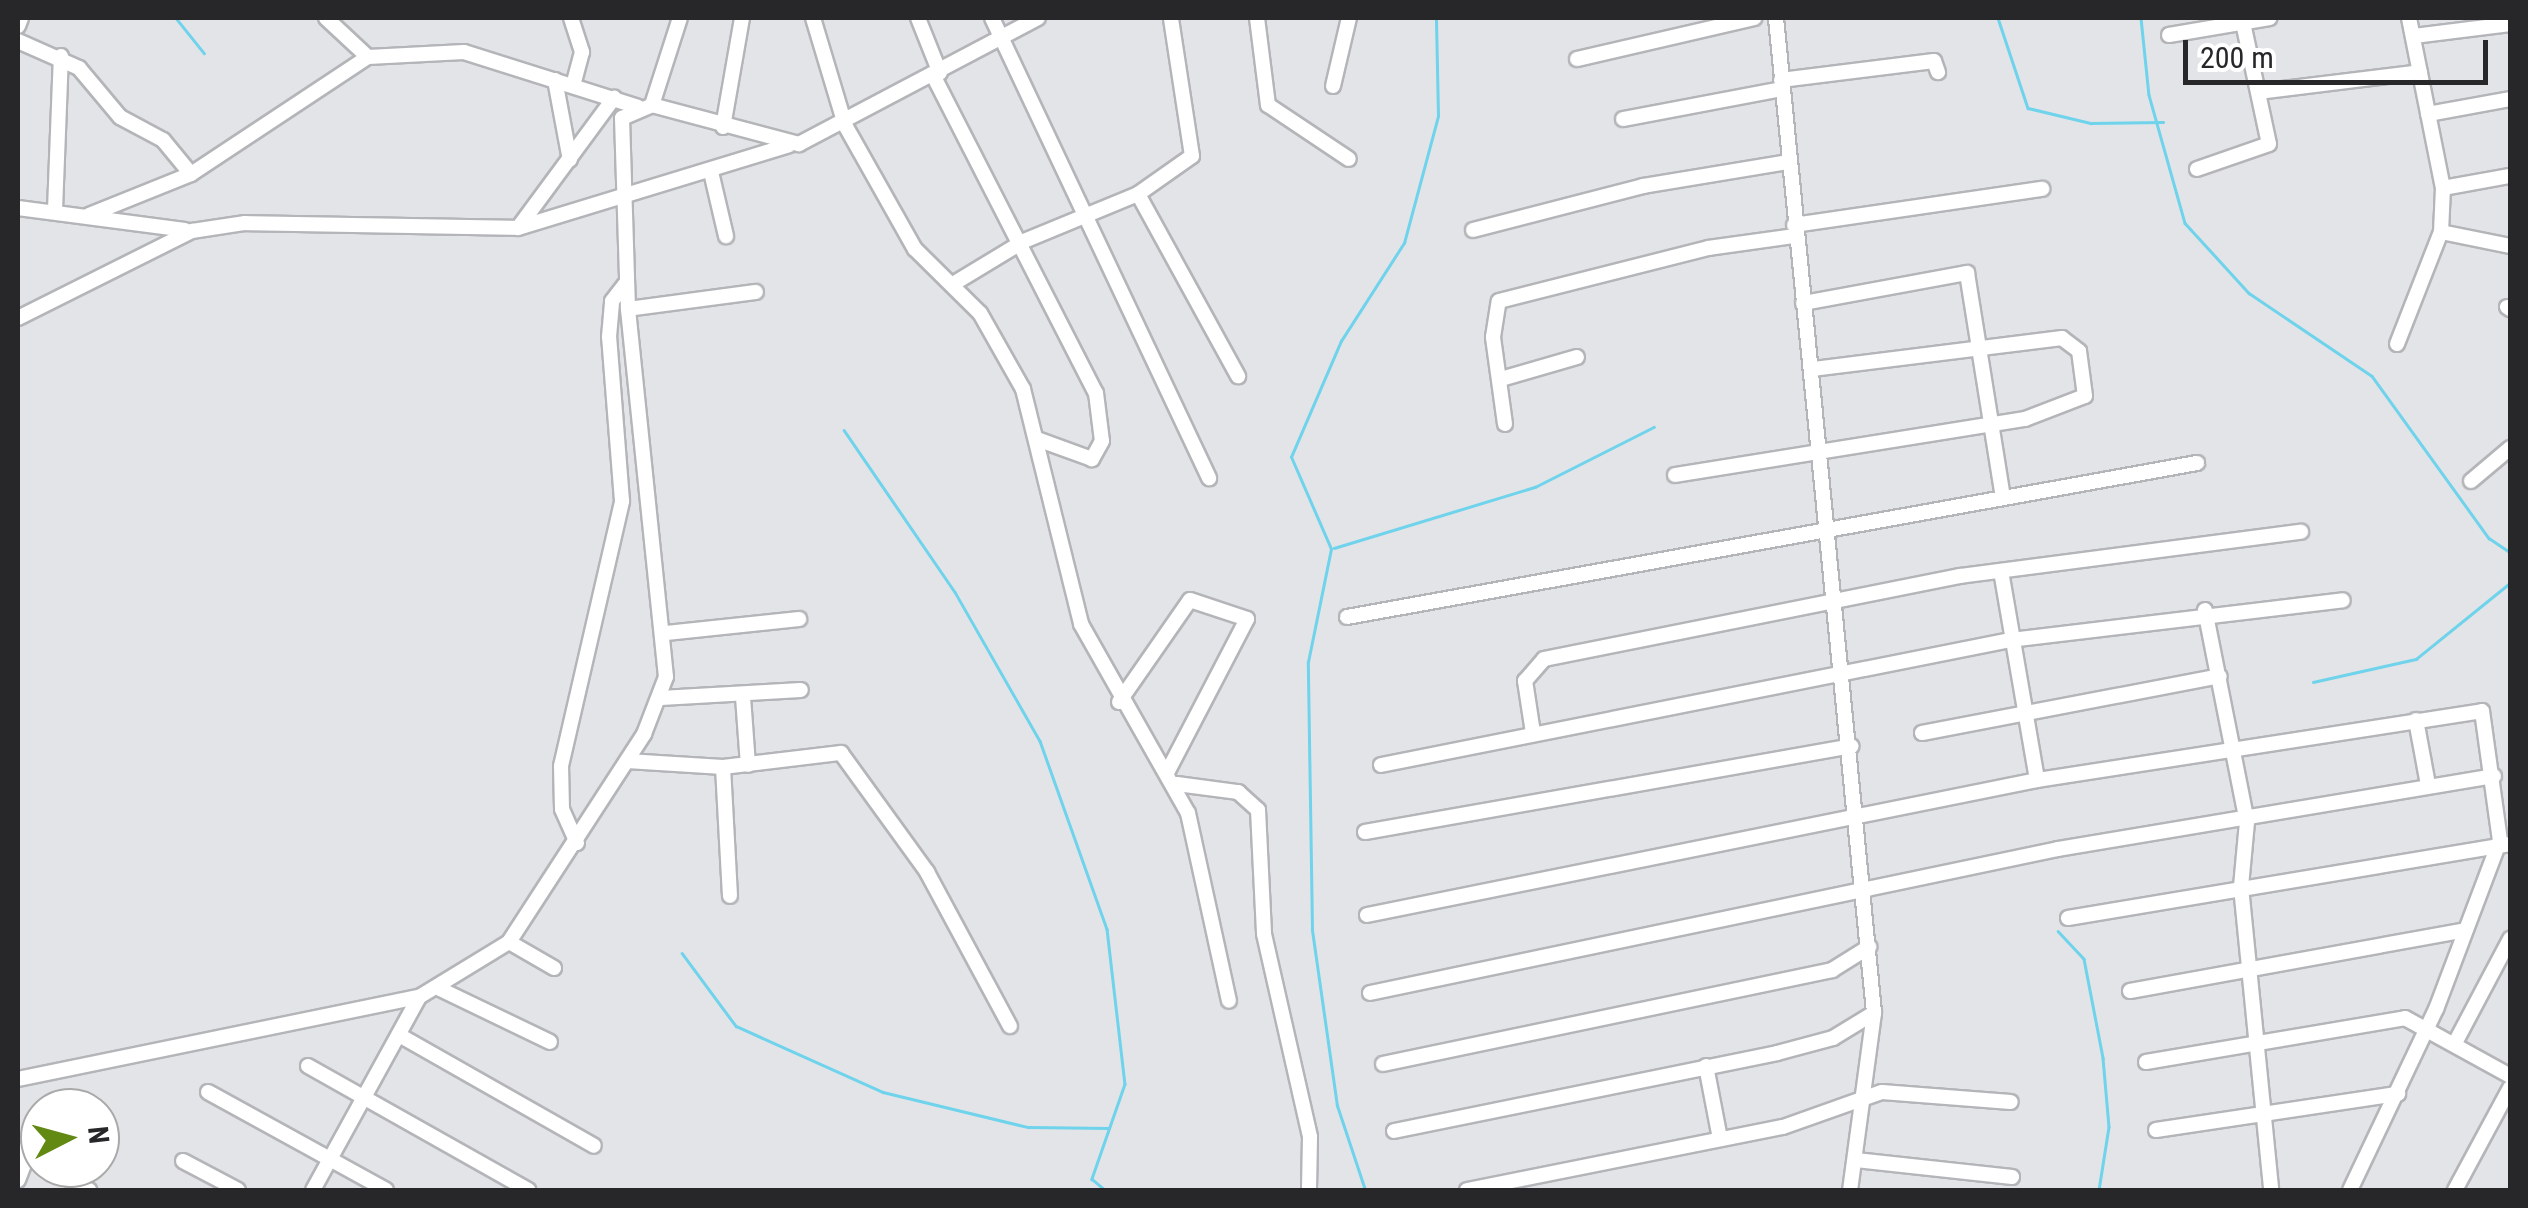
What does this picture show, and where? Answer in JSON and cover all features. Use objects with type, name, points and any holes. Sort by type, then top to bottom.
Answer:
[{"type":"street","points":[[18,26],[22,18]]},
{"type":"street","points":[[326,18],[368,57]]},
{"type":"street","points":[[570,18],[582,52],[573,85]]},
{"type":"street","points":[[18,1079],[419,997],[440,989],[509,942],[577,843],[662,698],[666,633],[628,310],[618,126],[645,106],[680,18]]},
{"type":"street","points":[[722,127],[742,18]]},
{"type":"street","points":[[813,18],[845,125],[915,249],[953,284],[1024,388],[1081,624],[1119,702],[1172,778],[1229,1001]]},
{"type":"street","points":[[918,18],[937,75],[1088,371],[1101,422],[1092,459],[1038,439]]},
{"type":"street","points":[[992,18],[1209,478]]},
{"type":"street","points":[[18,318],[192,231],[244,222],[518,228],[620,194],[710,172],[845,125],[1038,18]]},
{"type":"street","points":[[953,284],[1024,241],[1138,194],[1196,150],[1172,18]]},
{"type":"street","points":[[1258,18],[1268,105],[1349,158]]},
{"type":"street","points":[[1334,86],[1349,18]]},
{"type":"street","points":[[1578,59],[1754,18]]},
{"type":"street","points":[[1776,18],[1794,231],[1830,523],[1874,1013],[1866,1096],[1848,1190]]},
{"type":"street","points":[[2169,35],[2242,19],[2270,18]]},
{"type":"street","points":[[2397,344],[2441,232],[2443,188],[2409,18]]},
{"type":"street","points":[[2197,168],[2269,144],[2242,19]]},
{"type":"street","points":[[2414,36],[2510,24]]},
{"type":"street","points":[[18,41],[61,56],[191,174]]},
{"type":"street","points":[[89,214],[191,174],[368,57],[433,47],[789,145]]},
{"type":"street","points":[[55,210],[61,56]]},
{"type":"street","points":[[1622,119],[1782,85],[1934,61],[1938,72]]},
{"type":"street","points":[[2258,92],[2420,72]]},
{"type":"street","points":[[555,80],[570,160]]},
{"type":"street","points":[[518,228],[614,98]]},
{"type":"street","points":[[2428,114],[2510,99]]},
{"type":"street","points":[[1473,230],[1643,186],[1788,162]]},
{"type":"street","points":[[710,172],[726,236]]},
{"type":"street","points":[[2443,188],[2510,176]]},
{"type":"street","points":[[1505,424],[1499,302],[1708,248],[2042,190]]},
{"type":"street","points":[[1138,194],[1238,376]]},
{"type":"street","points":[[18,208],[89,214],[192,231]]},
{"type":"street","points":[[2441,232],[2510,246]]},
{"type":"street","points":[[1803,303],[1962,271],[2002,492]]},
{"type":"street","points":[[577,843],[562,809],[560,766],[622,501],[609,336],[612,301],[626,283]]},
{"type":"street","points":[[628,310],[756,292]]},
{"type":"street","points":[[1675,475],[2082,403],[2078,352],[2062,338],[1814,369]]},
{"type":"street","points":[[1501,379],[1577,357]]},
{"type":"street","points":[[2471,481],[2510,448]]},
{"type":"street","points":[[1347,618],[1830,523],[2197,462]]},
{"type":"street","points":[[1533,732],[1525,681],[1544,659],[1836,598],[2001,570],[2301,532]]},
{"type":"street","points":[[2001,570],[2036,780]]},
{"type":"street","points":[[1119,702],[1190,600],[1247,619],[1172,778]]},
{"type":"street","points":[[1381,766],[1533,732],[2010,640],[2206,610],[2343,600]]},
{"type":"street","points":[[2206,610],[2246,822],[2241,887],[2253,1038],[2264,1114],[2265,1188]]},
{"type":"street","points":[[666,633],[799,619]]},
{"type":"street","points":[[1922,733],[2220,676]]},
{"type":"street","points":[[662,698],[743,697],[801,690]]},
{"type":"street","points":[[743,697],[748,765]]},
{"type":"street","points":[[1367,915],[2036,780],[2482,711],[2505,842],[2398,1094],[2350,1190]]},
{"type":"street","points":[[2416,720],[2428,785]]},
{"type":"street","points":[[1366,832],[1851,746]]},
{"type":"street","points":[[627,761],[723,767],[830,752],[850,760],[960,926],[1010,1026]]},
{"type":"street","points":[[723,767],[730,896]]},
{"type":"street","points":[[1370,993],[1865,888],[2494,776]]},
{"type":"street","points":[[1172,778],[1238,792],[1258,810],[1264,934],[1310,1137],[1309,1190]]},
{"type":"street","points":[[2068,918],[2241,887],[2318,882],[2505,842]]},
{"type":"street","points":[[2130,991],[2248,966],[2465,930]]},
{"type":"street","points":[[2454,1043],[2510,939]]},
{"type":"street","points":[[509,942],[554,968]]},
{"type":"street","points":[[1383,1064],[1832,970],[1868,947]]},
{"type":"street","points":[[440,989],[550,1042]]},
{"type":"street","points":[[314,1190],[419,997]]},
{"type":"street","points":[[1394,1131],[1833,1038],[1874,1013]]},
{"type":"street","points":[[2146,1062],[2253,1038],[2405,1018],[2427,1025],[2510,1076]]},
{"type":"street","points":[[399,1036],[594,1146]]},
{"type":"street","points":[[308,1066],[528,1190]]},
{"type":"street","points":[[1706,1066],[1720,1138]]},
{"type":"street","points":[[2455,1190],[2510,1088]]},
{"type":"street","points":[[208,1092],[386,1190]]},
{"type":"street","points":[[2156,1130],[2398,1094]]},
{"type":"street","points":[[1468,1190],[1813,1120],[1866,1096],[2012,1102]]},
{"type":"street","points":[[1856,1160],[2012,1177]]},
{"type":"street","points":[[184,1161],[238,1190]]},
{"type":"waterway","points":[[176,18],[204,53]]},
{"type":"waterway","points":[[1365,1190],[1337,1106],[1312,930],[1308,662],[1331,549],[1291,457],[1341,341],[1404,243],[1438,116],[1436,18]]},
{"type":"waterway","points":[[1998,18],[2028,108],[2091,123],[2163,122]]},
{"type":"waterway","points":[[2141,18],[2149,95],[2185,223],[2249,293],[2372,376],[2489,538],[2510,552]]},
{"type":"waterway","points":[[1334,548],[1535,487],[1654,427]]},
{"type":"waterway","points":[[844,430],[955,592],[1040,741],[1107,929],[1125,1084],[1092,1179],[1105,1190]]},
{"type":"waterway","points":[[2313,682],[2416,659],[2510,583]]},
{"type":"waterway","points":[[2058,931],[2084,959],[2103,1058],[2109,1127],[2099,1190]]},
{"type":"waterway","points":[[682,953],[736,1026],[883,1092],[1028,1127],[1109,1128]]}]
